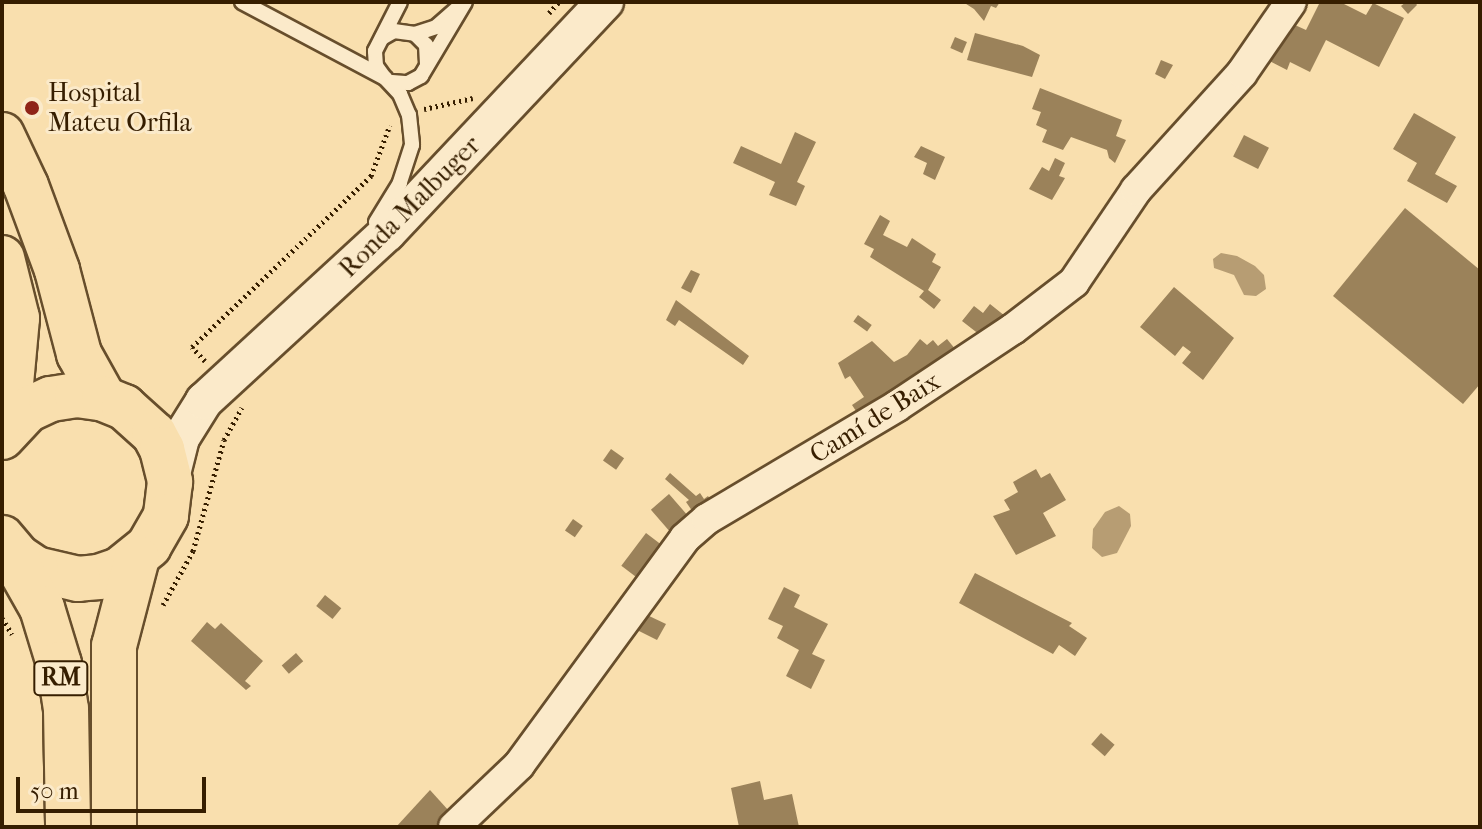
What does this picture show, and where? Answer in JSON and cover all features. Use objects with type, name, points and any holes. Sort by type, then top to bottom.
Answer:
[{"type":"main road","name":"RM","points":[[2,135],[57,270],[79,354],[114,403],[154,434],[162,449],[170,482],[166,516],[159,532],[137,558],[109,573],[78,579],[36,569],[3,540]]},
{"type":"main road","points":[[2,258],[17,318],[4,433]]},
{"type":"main road","points":[[4,433],[27,410],[51,399],[77,395],[114,403]]},
{"type":"main road","name":"RM","points":[[3,540],[42,608],[59,664],[66,709],[68,827]]},
{"type":"main road","name":"RM","points":[[114,827],[114,646],[137,558]]},
{"type":"street","name":"Ronda Malbuger","points":[[170,482],[181,438],[204,401],[387,233],[605,2]]},
{"type":"street","name":"Camí de Baix","points":[[454,827],[519,765],[685,538],[707,519],[897,406],[1013,329],[1074,282],[1136,190],[1242,73],[1291,2]]},
{"type":"street","name":"Ronda Malbuger","points":[[114,403],[145,413],[171,412],[204,401]]},
{"type":"lane","points":[[242,2],[388,80],[408,83],[426,69],[463,2]]},
{"type":"lane","points":[[378,44],[394,31],[425,32],[447,20],[463,2]]},
{"type":"lane","points":[[305,309],[381,216],[400,183],[412,145],[409,115],[376,66],[378,44],[395,3]]},
{"type":"lane","points":[[415,34],[426,45],[426,69]]},
{"type":"path","points":[[540,23],[559,2]]},
{"type":"path","points":[[192,347],[371,176],[389,125],[436,103],[473,98],[483,87]]},
{"type":"shaded area","points":[[1221,253],[1237,256],[1255,266],[1264,275],[1266,289],[1256,296],[1244,295],[1234,275],[1214,268],[1213,259]]},
{"type":"shaded area","points":[[1119,506],[1130,514],[1131,526],[1117,553],[1102,557],[1092,548],[1093,529],[1105,512]]},
{"type":"building","points":[[963,2],[1000,2],[996,8],[991,6],[984,21]]},
{"type":"building","points":[[1320,2],[1340,2],[1366,15],[1373,3],[1404,18],[1379,67],[1326,40],[1310,72],[1290,62],[1287,70],[1262,57],[1286,21],[1306,30]]},
{"type":"building","points":[[1406,2],[1417,5],[1408,14],[1401,6]]},
{"type":"building","points":[[975,33],[1023,46],[1040,55],[1032,77],[967,60]]},
{"type":"building","points":[[955,37],[967,42],[962,53],[950,48]]},
{"type":"building","points":[[1161,60],[1173,65],[1165,79],[1155,74]]},
{"type":"building","points":[[1040,88],[1122,120],[1116,136],[1126,140],[1115,163],[1109,158],[1107,150],[1071,137],[1063,150],[1042,142],[1047,130],[1036,125],[1041,112],[1032,109]]},
{"type":"building","points":[[1414,113],[1456,137],[1435,174],[1457,186],[1447,203],[1407,181],[1417,163],[1393,149]]},
{"type":"building","points":[[795,132],[816,142],[797,182],[805,186],[796,206],[769,195],[775,182],[733,163],[741,146],[781,164]]},
{"type":"building","points":[[1244,135],[1269,148],[1258,169],[1233,156]]},
{"type":"building","points":[[921,146],[945,157],[935,180],[923,174],[927,163],[914,157]]},
{"type":"building","points":[[1055,158],[1065,163],[1059,176],[1065,178],[1052,200],[1029,189],[1042,167],[1049,171]]},
{"type":"building","points":[[1405,208],[1480,270],[1480,384],[1463,404],[1333,296]]},
{"type":"building","points":[[880,215],[890,221],[883,235],[907,247],[912,238],[936,254],[932,262],[941,267],[928,290],[941,300],[934,309],[919,297],[924,291],[870,257],[874,249],[864,244]]},
{"type":"building","points":[[691,270],[700,274],[691,293],[681,288]]},
{"type":"building","points":[[1174,287],[1234,338],[1203,380],[1182,363],[1191,352],[1183,346],[1175,356],[1140,327]]},
{"type":"building","points":[[676,300],[749,356],[743,365],[679,320],[675,326],[666,320]]},
{"type":"building","points":[[990,304],[1005,316],[1014,310],[989,342],[962,321],[974,306],[983,313]]},
{"type":"building","points":[[858,315],[872,325],[867,331],[853,321]]},
{"type":"building","points":[[920,339],[927,345],[933,340],[938,346],[947,339],[960,355],[862,420],[852,405],[864,397],[850,376],[845,379],[838,363],[872,341],[894,362],[907,355]]},
{"type":"building","points":[[611,449],[624,458],[616,470],[603,460]]},
{"type":"building","points":[[1036,469],[1041,478],[1050,473],[1066,500],[1043,513],[1056,536],[1016,555],[993,516],[1010,510],[1004,500],[1018,492],[1013,482]]},
{"type":"building","points":[[670,473],[696,496],[700,493],[704,499],[708,496],[715,507],[697,518],[686,502],[689,500],[665,479]]},
{"type":"building","points":[[669,494],[693,522],[675,538],[651,510]]},
{"type":"building","points":[[573,519],[583,526],[575,537],[565,530]]},
{"type":"building","points":[[646,533],[663,546],[638,578],[621,566]]},
{"type":"building","points":[[975,573],[1072,623],[1069,626],[1087,638],[1075,656],[1059,645],[1053,654],[959,603]]},
{"type":"building","points":[[784,587],[800,595],[794,607],[828,624],[812,654],[825,660],[811,689],[786,676],[799,650],[777,638],[783,626],[768,619]]},
{"type":"building","points":[[325,595],[341,608],[333,619],[316,606]]},
{"type":"building","points":[[647,615],[666,624],[657,640],[633,628]]},
{"type":"building","points":[[207,622],[215,629],[221,623],[263,661],[245,681],[251,686],[246,690],[191,641]]},
{"type":"building","points":[[296,653],[303,661],[289,674],[282,665]]},
{"type":"building","points":[[1101,733],[1115,745],[1105,756],[1091,744]]},
{"type":"building","points":[[760,781],[764,800],[792,794],[799,827],[739,827],[731,788]]},
{"type":"building","points":[[430,790],[449,811],[436,827],[396,827]]},
{"type":"place","name":"Hospital Mateu Orfila","points":[[32,108]]}]
